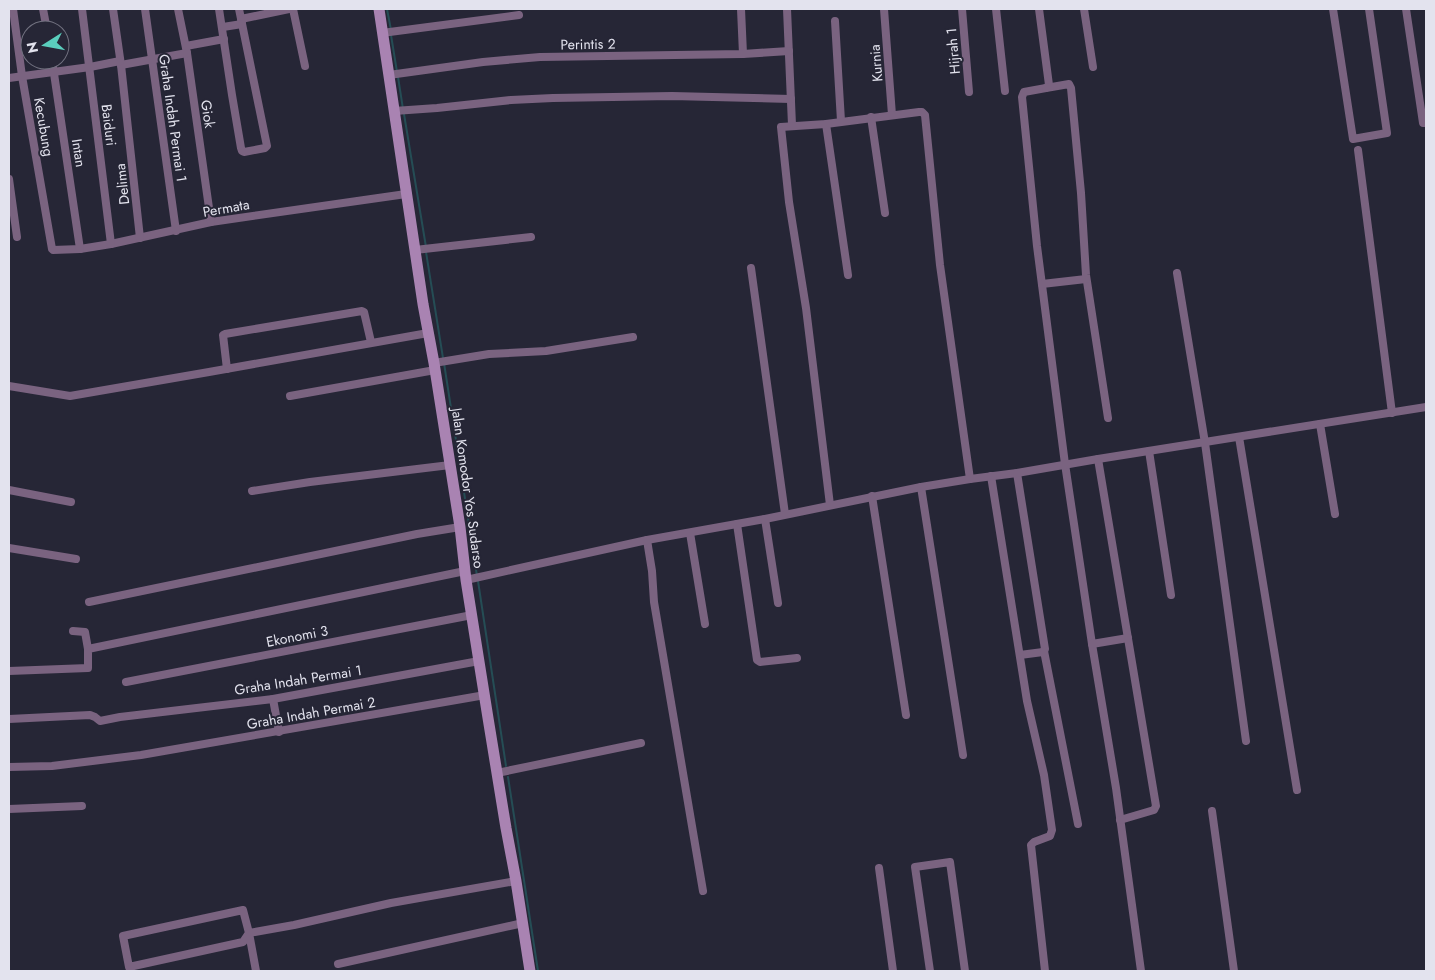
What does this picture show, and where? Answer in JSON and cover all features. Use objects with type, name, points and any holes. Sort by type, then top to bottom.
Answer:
[{"type":"street","name":"Kecubung","points":[[13,9],[22,76],[52,249]]},
{"type":"street","name":"Baiduri","points":[[82,9],[111,244]]},
{"type":"street","name":"Delima","points":[[112,9],[140,238]]},
{"type":"street","name":"Graha Indah Permai 1","points":[[146,9],[176,231]]},
{"type":"street","name":"Giok","points":[[178,9],[186,50],[211,222]]},
{"type":"street","points":[[220,9],[232,95],[242,150],[244,152],[267,146],[239,9]]},
{"type":"street","points":[[223,27],[289,9]]},
{"type":"street","points":[[293,9],[305,66]]},
{"type":"street","name":"Jalan Komodor Yos Sudarso","points":[[379,9],[392,75],[406,194],[418,249],[428,333],[437,365],[479,661],[530,971]]},
{"type":"street","points":[[741,9],[744,54]]},
{"type":"street","points":[[787,9],[792,125]]},
{"type":"street","name":"Kurnia","points":[[884,9],[892,115]]},
{"type":"street","name":"Hijrah 1","points":[[962,9],[969,92]]},
{"type":"street","points":[[996,9],[1006,91]]},
{"type":"street","points":[[1039,9],[1049,85],[1046,88]]},
{"type":"street","points":[[1084,9],[1093,67]]},
{"type":"street","points":[[1333,9],[1353,139],[1387,133],[1368,9]]},
{"type":"street","points":[[1406,9],[1424,123]]},
{"type":"street","points":[[385,32],[520,15]]},
{"type":"street","points":[[834,20],[841,121]]},
{"type":"street","points":[[9,78],[153,59],[224,39]]},
{"type":"street","name":"Perintis 2","points":[[392,75],[483,62],[540,57],[744,54],[790,51]]},
{"type":"street","name":"Intan","points":[[54,72],[80,249]]},
{"type":"street","points":[[1108,418],[1086,279],[1081,193],[1071,88],[1069,84],[1024,92],[1022,97],[1042,284],[1065,464],[1120,820],[1141,971]]},
{"type":"street","points":[[397,110],[553,98],[662,96],[791,99]]},
{"type":"street","points":[[830,506],[806,308],[789,202],[781,127],[826,124],[919,112],[926,116],[940,265],[970,479]]},
{"type":"street","points":[[871,117],[885,214]]},
{"type":"street","points":[[826,124],[848,275]]},
{"type":"street","points":[[1358,150],[1392,413]]},
{"type":"street","points":[[9,179],[17,238]]},
{"type":"street","name":"Permata","points":[[52,249],[80,249],[176,231],[211,222],[406,194]]},
{"type":"street","points":[[418,249],[531,237]]},
{"type":"street","points":[[751,268],[785,514]]},
{"type":"street","points":[[1177,274],[1205,443],[1246,741]]},
{"type":"street","points":[[1042,284],[1086,279]]},
{"type":"street","points":[[227,369],[223,336],[225,334],[362,311],[364,312],[371,342]]},
{"type":"street","points":[[9,386],[70,396],[428,333]]},
{"type":"street","points":[[290,396],[489,354],[546,350],[633,337]]},
{"type":"street","points":[[88,649],[468,577],[486,576],[647,540],[765,519],[921,487],[1392,413],[1426,410]]},
{"type":"street","points":[[1320,424],[1335,514]]},
{"type":"street","points":[[1239,437],[1297,790]]},
{"type":"street","points":[[1149,451],[1171,595]]},
{"type":"street","points":[[1098,459],[1156,806],[1154,810],[1120,820]]},
{"type":"street","points":[[252,491],[450,465]]},
{"type":"street","points":[[1017,473],[1044,651],[1078,824]]},
{"type":"street","points":[[991,476],[1027,701],[1044,775],[1052,830],[1050,836],[1031,845],[1045,971]]},
{"type":"street","points":[[921,487],[964,755]]},
{"type":"street","points":[[9,490],[70,502]]},
{"type":"street","points":[[872,496],[906,714]]},
{"type":"street","points":[[765,519],[778,603]]},
{"type":"street","points":[[737,524],[757,660],[760,662],[797,658]]},
{"type":"street","points":[[89,602],[417,534],[460,527]]},
{"type":"street","points":[[690,533],[705,624]]},
{"type":"street","points":[[647,540],[654,602],[703,892]]},
{"type":"street","points":[[9,548],[76,559]]},
{"type":"street","name":"Ekonomi 3","points":[[126,682],[472,615]]},
{"type":"street","points":[[9,671],[88,668],[88,649],[85,632],[72,631]]},
{"type":"street","points":[[1092,644],[1128,638]]},
{"type":"street","points":[[1020,655],[1044,651]]},
{"type":"street","name":"Graha Indah Permai 1","points":[[9,719],[90,715],[100,721],[273,698],[479,661]]},
{"type":"street","name":"Graha Indah Permai 2","points":[[9,767],[68,765],[140,755],[485,695]]},
{"type":"street","points":[[273,698],[279,732]]},
{"type":"street","points":[[497,774],[641,743]]},
{"type":"street","points":[[9,809],[82,806]]},
{"type":"street","points":[[1212,811],[1234,971]]},
{"type":"street","points":[[930,971],[915,867],[950,862],[965,971]]},
{"type":"street","points":[[879,868],[893,971]]},
{"type":"street","points":[[256,971],[249,933],[243,910],[123,936],[129,966],[243,942],[249,933],[391,903],[516,881]]},
{"type":"street","points":[[338,964],[523,923]]},
{"type":"waterway","points":[[387,9],[391,30]]},
{"type":"waterway","points":[[391,35],[397,72]]},
{"type":"waterway","points":[[398,77],[403,109]]},
{"type":"waterway","points":[[404,114],[426,247]]},
{"type":"waterway","points":[[426,252],[443,358]]},
{"type":"waterway","points":[[444,363],[477,576]]},
{"type":"waterway","points":[[478,581],[506,766]]},
{"type":"waterway","points":[[508,777],[538,971]]}]
